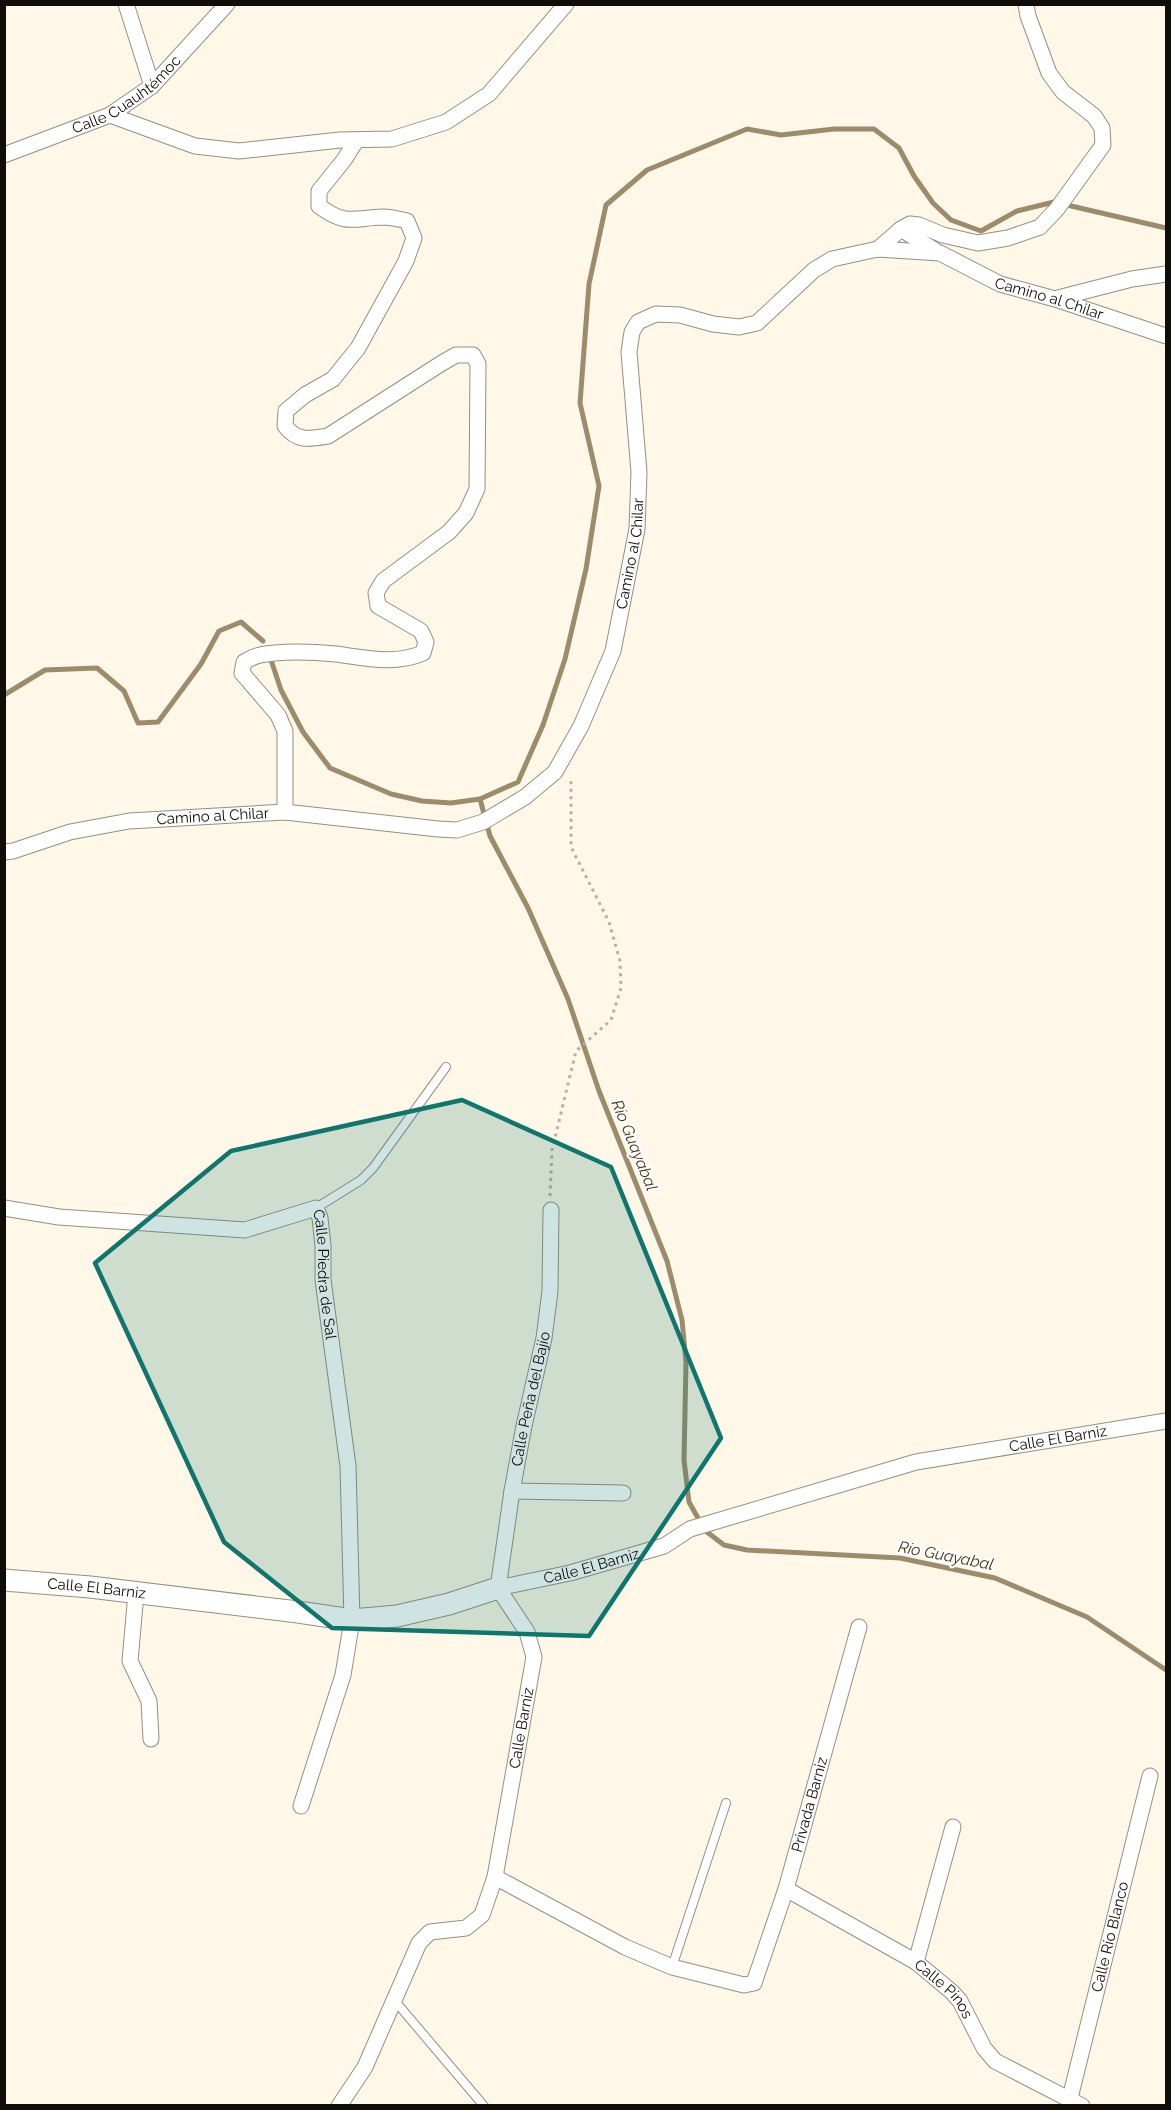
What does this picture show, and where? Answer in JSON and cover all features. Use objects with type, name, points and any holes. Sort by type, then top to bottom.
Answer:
[{"type":"street","points":[[126,4],[152,86]]},
{"type":"street","name":"Calle Cuauhtémoc","points":[[4,155],[110,115],[152,86],[227,4]]},
{"type":"street","points":[[110,115],[195,146],[239,151],[340,140],[392,139],[446,122],[489,94],[566,4]]},
{"type":"street","points":[[878,249],[910,224],[978,243],[1008,238],[1040,226],[1057,209],[1103,145],[1102,128],[1094,116],[1063,92],[1049,73],[1028,16],[1026,4]]},
{"type":"street","points":[[285,812],[285,731],[278,715],[242,673],[244,662],[254,655],[288,652],[332,654],[388,661],[408,659],[423,653],[426,642],[421,631],[378,606],[376,593],[383,581],[449,532],[466,513],[477,489],[478,364],[473,355],[456,355],[328,436],[309,440],[291,434],[285,426],[286,411],[305,395],[333,379],[358,348],[406,261],[414,238],[407,221],[385,217],[351,221],[332,216],[319,206],[319,191],[356,141]]},
{"type":"street","points":[[901,229],[940,253]]},
{"type":"street","name":"Camino al Chilar","points":[[4,852],[70,832],[129,821],[285,812],[457,830],[486,820],[525,797],[555,772],[568,752],[613,651],[637,529],[639,472],[629,352],[632,332],[638,322],[656,314],[680,315],[739,327],[757,323],[814,270],[832,259],[878,249],[940,253],[1000,284],[1055,299],[1167,336]]},
{"type":"street","points":[[1055,299],[1132,279],[1167,274]]},
{"type":"street","name":"Calle Piedra de Sal","points":[[4,1208],[70,1218],[245,1230],[316,1208],[320,1218],[323,1280],[348,1466],[352,1620],[343,1676],[301,1806]]},
{"type":"street","name":"Calle Peña del Bajío","points":[[498,1588],[512,1491],[550,1291],[551,1210]]},
{"type":"street","name":"Calle El Barniz","points":[[4,1580],[298,1611],[352,1620],[398,1616],[449,1604],[498,1588],[570,1573],[664,1546],[690,1529],[916,1462],[1167,1421]]},
{"type":"street","points":[[512,1491],[622,1493]]},
{"type":"street","name":"Calle Barniz","points":[[339,2106],[365,2067],[419,1943],[430,1932],[466,1928],[482,1915],[495,1877],[534,1657],[527,1632],[498,1588]]},
{"type":"street","points":[[136,1593],[130,1661],[149,1701],[151,1739]]},
{"type":"street","name":"Privada Barniz","points":[[672,1967],[744,1985],[754,1983],[786,1889],[859,1627]]},
{"type":"street","name":"Calle Río Blanco","points":[[1076,2102],[1150,1776]]},
{"type":"street","points":[[916,1962],[953,1827]]},
{"type":"street","points":[[495,1877],[625,1947],[672,1967]]},
{"type":"street","name":"Calle Pinos","points":[[786,1889],[916,1962],[960,2001],[984,2048],[995,2061],[1076,2102]]},
{"type":"lane","points":[[316,1208],[361,1180],[373,1168],[446,1067]]},
{"type":"lane","points":[[672,1967],[726,1803]]},
{"type":"lane","points":[[395,2001],[484,2106]]},
{"type":"path","points":[[551,1210],[552,1150],[576,1051],[611,1020],[621,988],[620,961],[609,922],[571,847],[573,788],[568,752]]},
{"type":"highlighted area","points":[[462,1100],[611,1167],[721,1438],[589,1636],[332,1628],[224,1542],[95,1263],[231,1151]]},
{"type":"waterway","points":[[270,657],[281,690],[303,732],[330,768],[391,794],[422,801],[451,803],[480,799],[518,782],[543,725],[565,659],[586,569],[599,486],[580,403],[589,284],[606,205],[647,170],[747,129],[781,135],[834,129],[874,129],[899,148],[914,176],[933,203],[951,220],[981,231],[1017,211],[1054,202],[1166,228]]},
{"type":"waterway","points":[[4,695],[45,670],[97,668],[124,691],[138,723],[158,722],[201,664],[219,631],[241,622],[263,641]]},
{"type":"waterway","name":"Río Guayabal","points":[[480,799],[490,836],[528,908],[568,999],[599,1091],[667,1261],[682,1320],[686,1362],[684,1460],[689,1502],[698,1518]]},
{"type":"waterway","name":"Río Guayabal","points":[[703,1529],[724,1545],[747,1550],[900,1558],[995,1578],[1087,1617],[1166,1670]]}]
